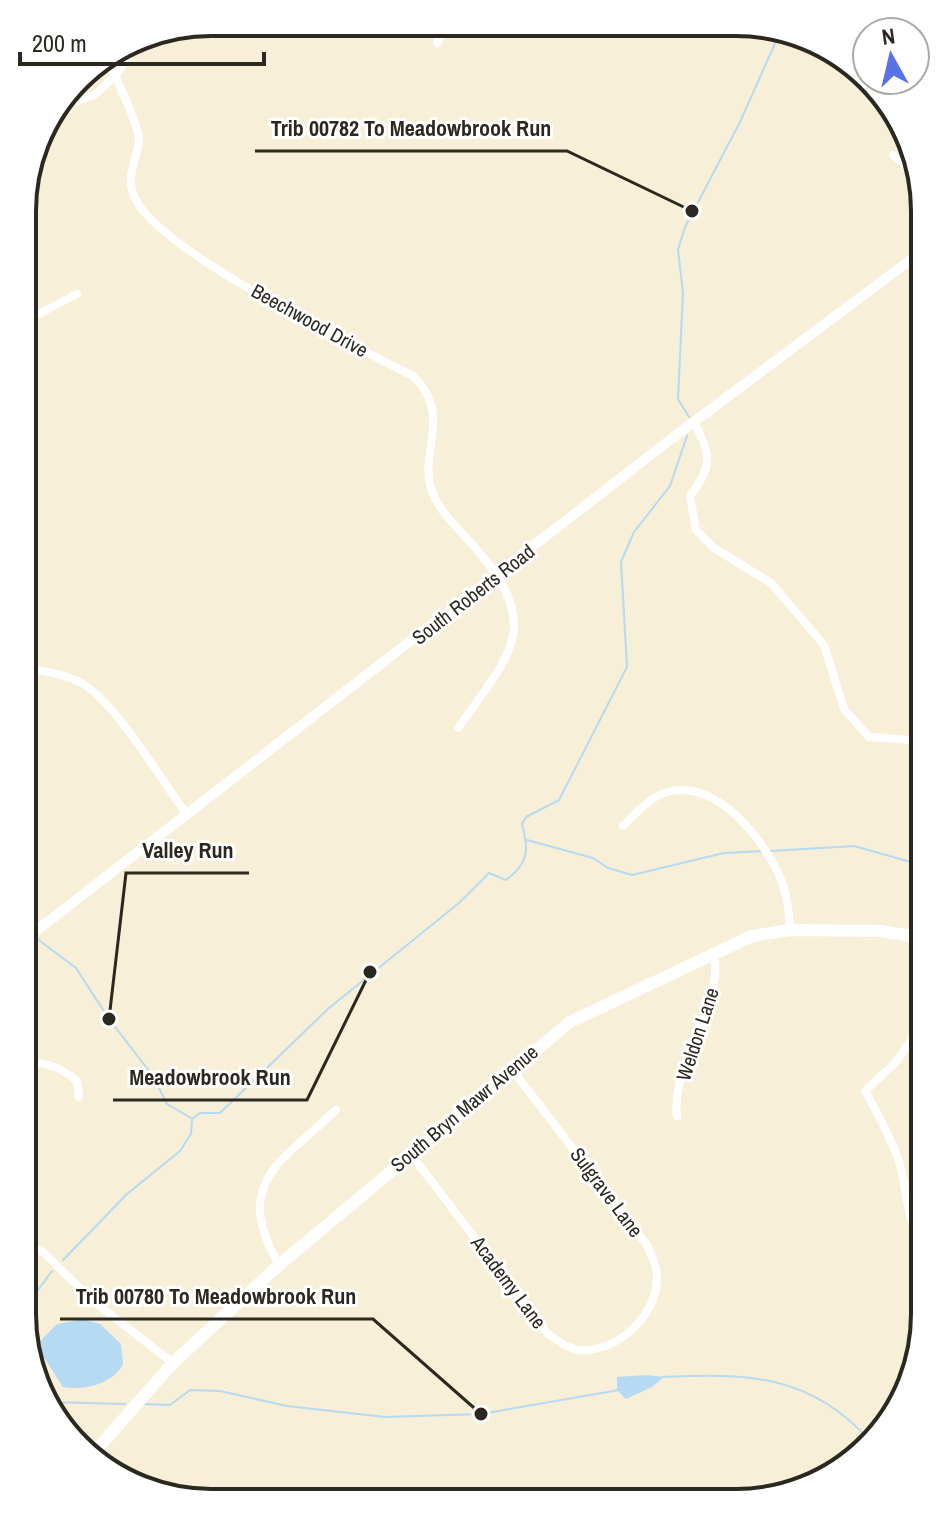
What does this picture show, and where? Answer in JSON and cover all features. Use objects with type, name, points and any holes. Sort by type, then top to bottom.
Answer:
[{"type":"main road","name":"South Bryn Mawr Avenue","points":[[98,1448],[173,1363],[279,1265],[511,1068],[570,1022],[752,936],[790,930],[880,931],[911,936]]},
{"type":"street","points":[[437,43],[441,36]]},
{"type":"street","points":[[73,103],[96,94],[117,74],[129,56]]},
{"type":"street","points":[[111,67],[117,74]]},
{"type":"street","name":"Beechwood Drive","points":[[117,74],[122,99],[139,139],[130,171],[131,187],[144,214],[212,265],[413,376],[428,390],[433,410],[431,488],[440,507],[498,573]]},
{"type":"street","points":[[893,155],[905,165]]},
{"type":"street","name":"South Roberts Road","points":[[36,931],[185,812],[911,259]]},
{"type":"street","points":[[36,315],[77,294]]},
{"type":"street","points":[[694,422],[706,446],[708,470],[690,496],[696,530],[714,548],[771,583],[798,611],[824,645],[844,709],[869,737],[911,740]]},
{"type":"street","points":[[458,728],[510,654],[517,631],[498,573]]},
{"type":"street","points":[[36,670],[80,682],[102,698],[185,812]]},
{"type":"street","points":[[623,826],[665,793],[684,790],[706,794],[729,808],[778,873],[788,901],[790,930]]},
{"type":"street","name":"Weldon Lane","points":[[677,1116],[675,1105],[682,1070],[717,971],[713,953]]},
{"type":"street","points":[[911,1040],[897,1061],[865,1091],[885,1126],[899,1163],[911,1220]]},
{"type":"street","points":[[36,1063],[49,1063],[77,1081],[79,1097]]},
{"type":"street","name":"Sulgrave Lane","points":[[511,1068],[647,1245],[657,1273],[653,1303],[635,1328]]},
{"type":"street","points":[[279,1265],[262,1234],[259,1204],[264,1181],[336,1110]]},
{"type":"street","name":"Academy Lane","points":[[410,1153],[548,1334],[567,1347],[587,1350],[635,1328]]},
{"type":"street","points":[[36,1249],[43,1252],[93,1301],[173,1363]]},
{"type":"water","points":[[83,1319],[100,1324],[121,1344],[123,1364],[105,1381],[80,1388],[63,1387],[43,1356],[40,1341],[57,1324]]},
{"type":"water","points":[[617,1377],[664,1377],[652,1387],[626,1399],[617,1390]]},
{"type":"waterway","points":[[689,417],[678,399],[683,293],[678,250],[685,227],[740,122],[776,41]]},
{"type":"waterway","points":[[192,1119],[200,1113],[220,1113],[329,1008],[459,903],[489,873],[506,880],[519,868],[526,849],[522,824],[526,817],[559,800],[627,667],[621,562],[634,532],[670,486],[687,436]]},
{"type":"waterway","points":[[527,840],[593,858],[608,868],[632,875],[724,853],[764,851]]},
{"type":"waterway","points":[[770,851],[854,846],[911,862]]},
{"type":"waterway","points":[[36,938],[76,968],[109,1019],[153,1076],[167,1104],[191,1118]]},
{"type":"waterway","points":[[63,1260],[127,1194],[180,1151],[191,1134],[192,1120]]},
{"type":"waterway","points":[[36,1293],[52,1271]]},
{"type":"waterway","points":[[663,1377],[722,1376],[776,1382],[825,1402],[863,1434]]},
{"type":"waterway","points":[[143,1404],[170,1405],[190,1390],[220,1391],[287,1406],[385,1417],[481,1414],[619,1390]]},
{"type":"waterway","points":[[59,1402],[125,1404]]},
{"type":"place","name":"Trib 00782 To Meadowbrook Run","points":[[692,211]]},
{"type":"place","name":"Meadowbrook Run","points":[[370,972]]},
{"type":"place","name":"Valley Run","points":[[109,1019]]},
{"type":"place","name":"Trib 00780 To Meadowbrook Run","points":[[481,1414]]}]
